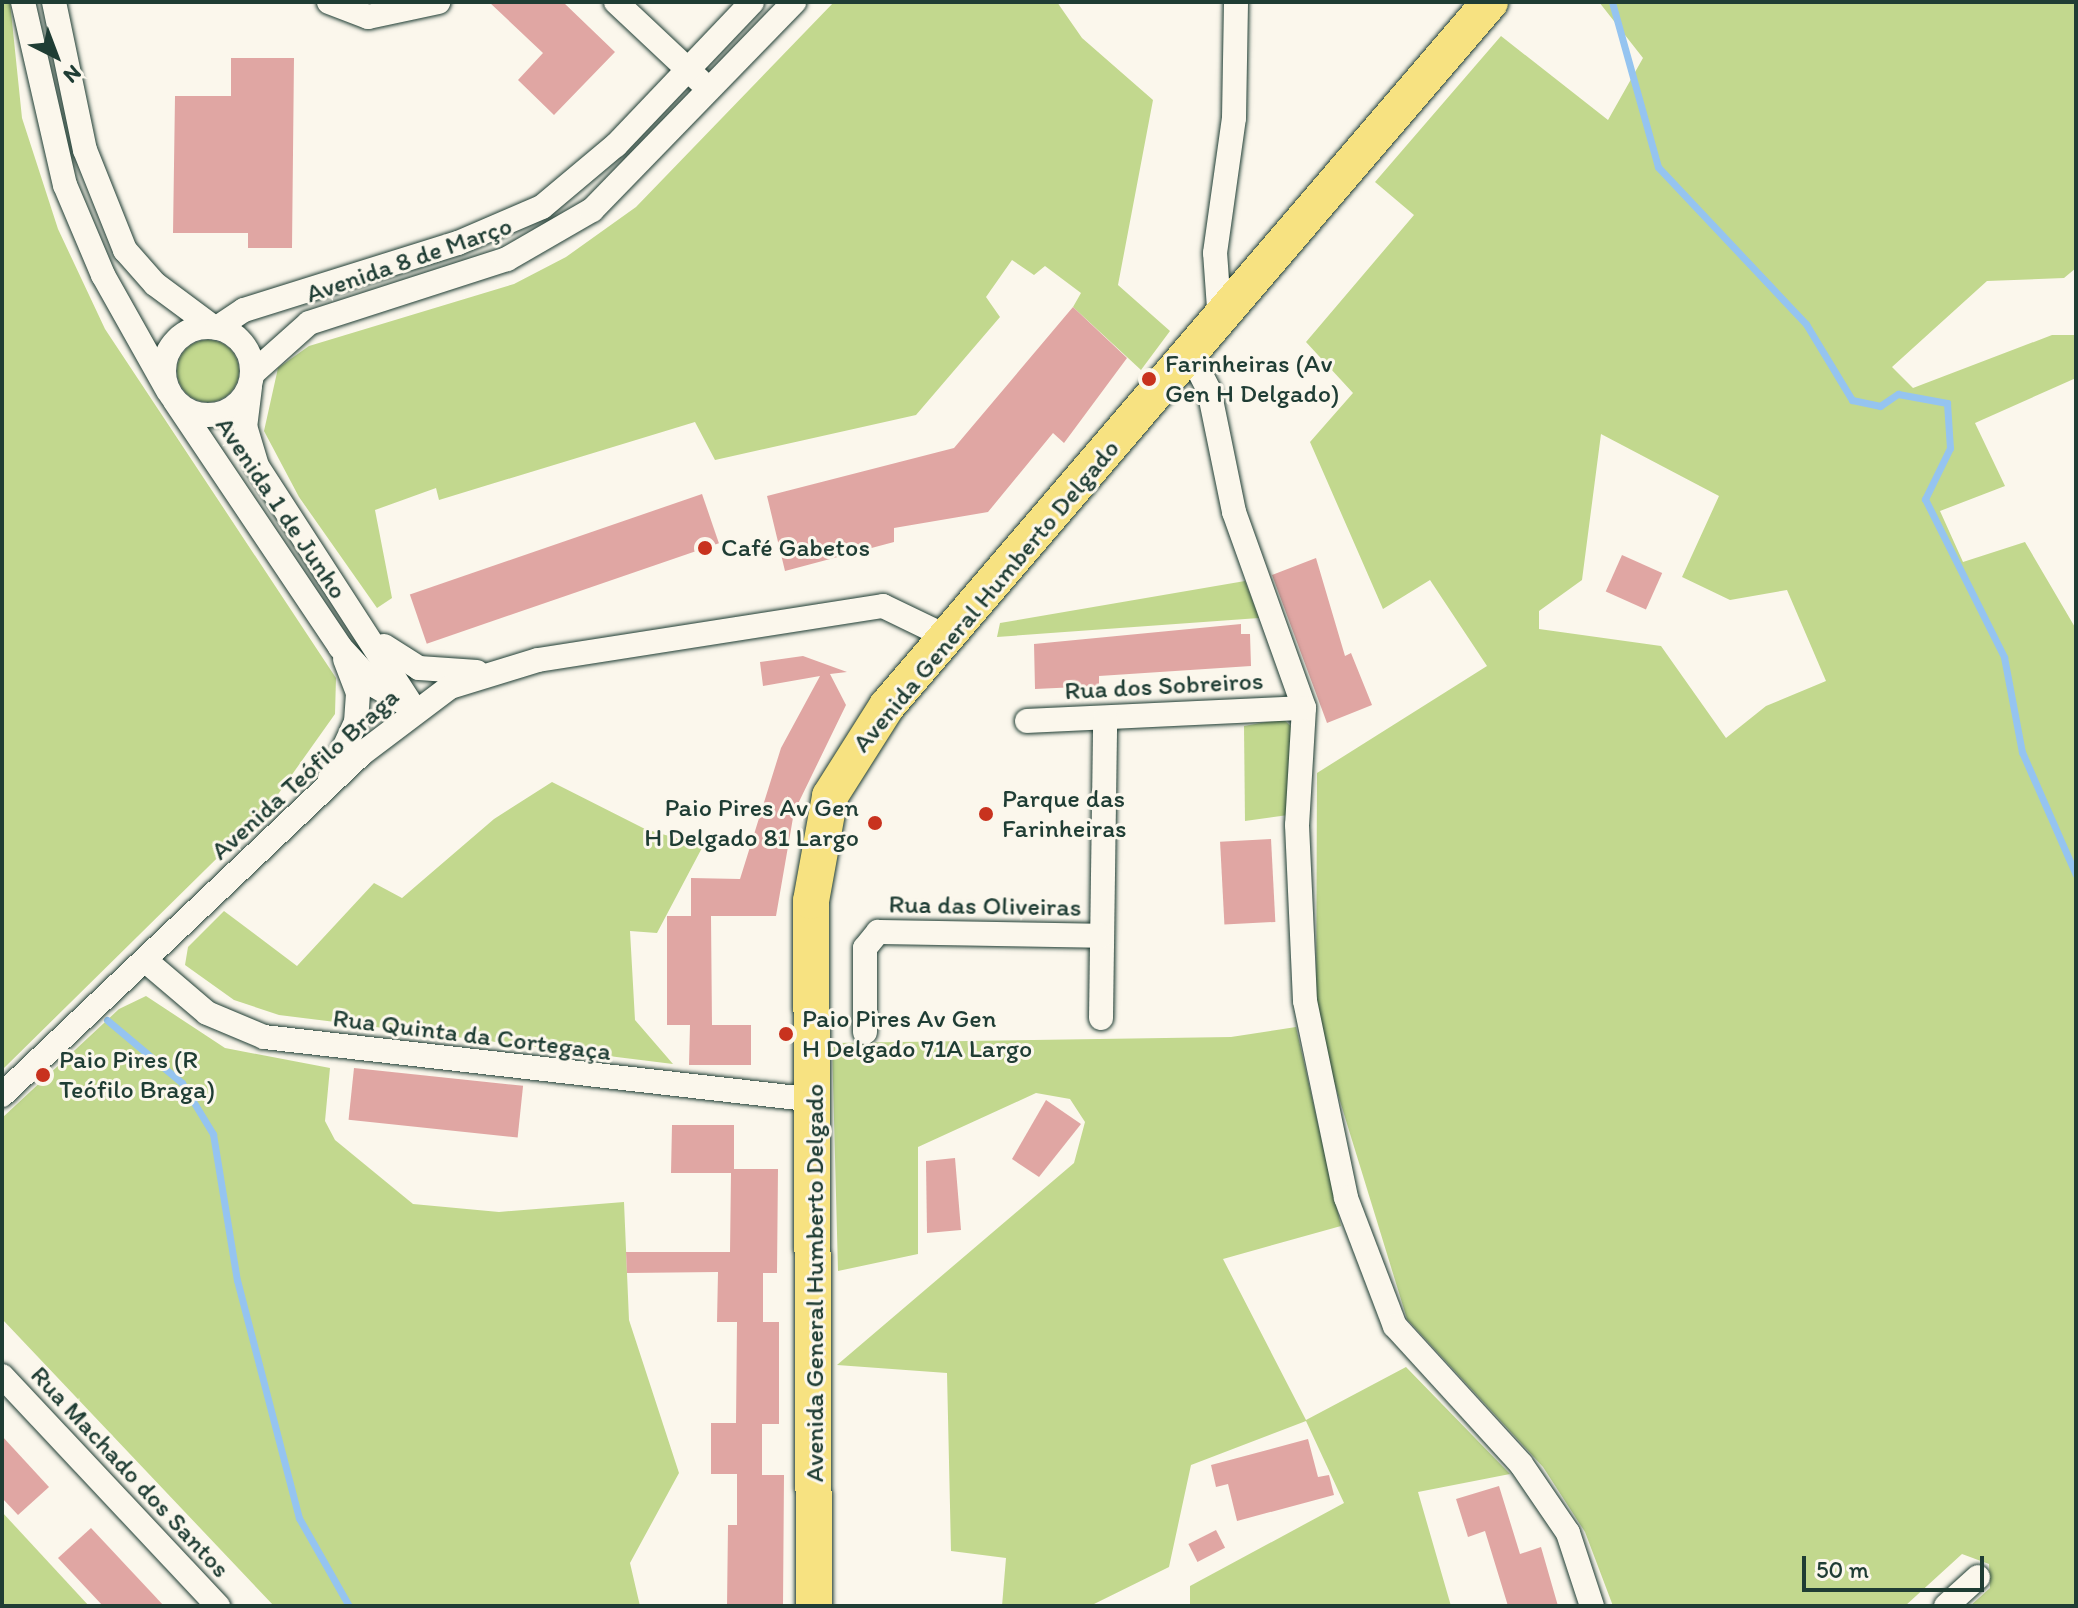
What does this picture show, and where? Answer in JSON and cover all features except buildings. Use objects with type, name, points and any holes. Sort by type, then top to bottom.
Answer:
[{"type":"main road","name":"Avenida General Humberto Delgado","points":[[814,1606],[815,1100],[811,901],[819,833],[853,751],[1490,2]]},
{"type":"street","name":"Avenida 1 de Junho","points":[[23,2],[65,185],[103,275],[172,396],[340,647],[377,687],[414,709]]},
{"type":"street","points":[[54,2],[85,150],[125,250],[155,284],[247,349],[251,381],[222,414],[196,414],[172,396],[164,367],[172,345],[192,330],[215,328]]},
{"type":"street","points":[[329,2],[368,17],[438,2]]},
{"type":"street","points":[[616,2],[710,91]]},
{"type":"street","name":"Avenida 8 de Março","points":[[215,328],[244,310],[458,243],[542,207],[587,173],[752,2]]},
{"type":"street","name":"Avenida 8 de Março","points":[[251,381],[309,323],[547,240],[628,177],[794,2]]},
{"type":"street","points":[[1220,322],[1215,253],[1234,118],[1236,2]]},
{"type":"street","points":[[1191,355],[1209,390],[1234,512],[1304,708],[1297,825],[1305,1001],[1346,1198],[1395,1326],[1521,1464],[1568,1533],[1592,1606]]},
{"type":"street","name":"Avenida 1 de Junho","points":[[251,381],[245,426],[257,466],[366,630],[414,709]]},
{"type":"street","name":"Avenida Teófilo Braga","points":[[2,1095],[414,709],[487,672],[883,606],[947,637]]},
{"type":"street","name":"Avenida 1 de Junho","points":[[366,630],[419,668],[487,672]]},
{"type":"street","name":"Avenida 1 de Junho","points":[[324,791],[356,722],[358,693],[340,647]]},
{"type":"street","name":"Rua dos Sobreiros","points":[[1027,721],[1304,708]]},
{"type":"street","points":[[1101,1018],[1105,718]]},
{"type":"street","name":"Rua das Oliveiras","points":[[865,1032],[865,948],[878,932],[1101,936]]},
{"type":"street","name":"Rua Quinta da Cortegaça","points":[[146,961],[207,1013],[264,1037],[815,1100]]},
{"type":"street","name":"Rua Machado dos Santos","points":[[2,1376],[218,1606]]},
{"type":"street","points":[[1946,1606],[1978,1577]]},
{"type":"green space","points":[[2,2],[10,2],[22,118],[58,229],[105,329],[336,678],[335,714],[269,807],[2,1070]]},
{"type":"green space","points":[[834,2],[1057,2],[1082,38],[1153,100],[1118,285],[1170,331],[1141,370],[1073,307],[1081,293],[1045,266],[1034,275],[1012,260],[986,297],[1000,317],[916,415],[715,460],[695,422],[439,500],[436,488],[375,510],[392,598],[377,608],[299,497],[264,431],[278,368],[309,346],[514,284],[566,257],[636,207]]},
{"type":"green space","points":[[1599,2],[2076,2],[2076,268],[2064,278],[1987,281],[1892,367],[1913,388],[2052,335],[2076,335],[2076,378],[1975,423],[2005,486],[1940,511],[1963,562],[2025,542],[2076,629],[2076,1606],[1970,1606],[1990,1588],[1989,1564],[1962,1554],[1905,1606],[1613,1606],[1585,1532],[1543,1467],[1407,1319],[1316,1023],[1317,773],[1487,666],[1430,580],[1383,609],[1310,442],[1353,393],[1306,342],[1414,215],[1375,182],[1501,36],[1608,120],[1643,58]],"holes":[[[1601,434],[1719,496],[1682,577],[1730,600],[1787,590],[1826,681],[1766,706],[1726,738],[1661,646],[1539,629],[1539,611],[1582,580]]]},
{"type":"green space","points":[[208,340],[220,342],[230,349],[237,359],[237,383],[230,393],[220,400],[208,402],[196,400],[186,393],[179,383],[177,371],[179,359],[186,349],[196,342]]},
{"type":"green space","points":[[1245,581],[1259,618],[997,637],[1000,623]]},
{"type":"green space","points":[[1283,719],[1293,728],[1288,815],[1245,821],[1244,726]]},
{"type":"green space","points":[[552,782],[645,829],[703,846],[657,933],[630,931],[635,1020],[673,1064],[279,1015],[234,1000],[185,965],[188,947],[224,911],[297,966],[374,883],[402,898],[494,819]]},
{"type":"green space","points":[[146,996],[225,1048],[330,1068],[325,1121],[335,1140],[413,1204],[499,1212],[624,1202],[629,1320],[679,1473],[630,1563],[640,1606],[274,1606],[2,1319],[2,1118],[119,1009]]},
{"type":"green space","points":[[1296,1027],[1341,1226],[1223,1259],[1306,1420],[1406,1367],[1510,1474],[1418,1492],[1451,1606],[1190,1606],[1190,1586],[1344,1503],[1306,1421],[1191,1465],[1169,1567],[1090,1606],[1002,1606],[1006,1558],[951,1551],[947,1373],[837,1365],[1074,1163],[1085,1122],[1070,1099],[1036,1093],[918,1147],[918,1254],[838,1271],[832,1043],[1231,1037]]},
{"type":"green space","points":[[2,1512],[89,1606],[2,1606]]},
{"type":"waterway","points":[[1612,2],[1658,167],[1806,324],[1852,400],[1880,406],[1898,394],[1947,403],[1950,448],[1925,499],[2004,657],[2022,752],[2076,875]]},
{"type":"waterway","points":[[107,1020],[182,1083],[213,1134],[237,1280],[299,1518],[349,1606]]},
{"type":"place","name":"Farinheiras (Av Gen H Delgado)","points":[[1149,379]]},
{"type":"place","name":"Café Gabetos","points":[[705,548]]},
{"type":"place","name":"Parque das Farinheiras","points":[[986,814]]},
{"type":"place","name":"Paio Pires Av Gen H Delgado 81 Largo","points":[[875,823]]},
{"type":"place","name":"Paio Pires Av Gen H Delgado 71A Largo","points":[[786,1034]]},
{"type":"place","name":"Paio Pires (R Teófilo Braga)","points":[[43,1075]]}]
